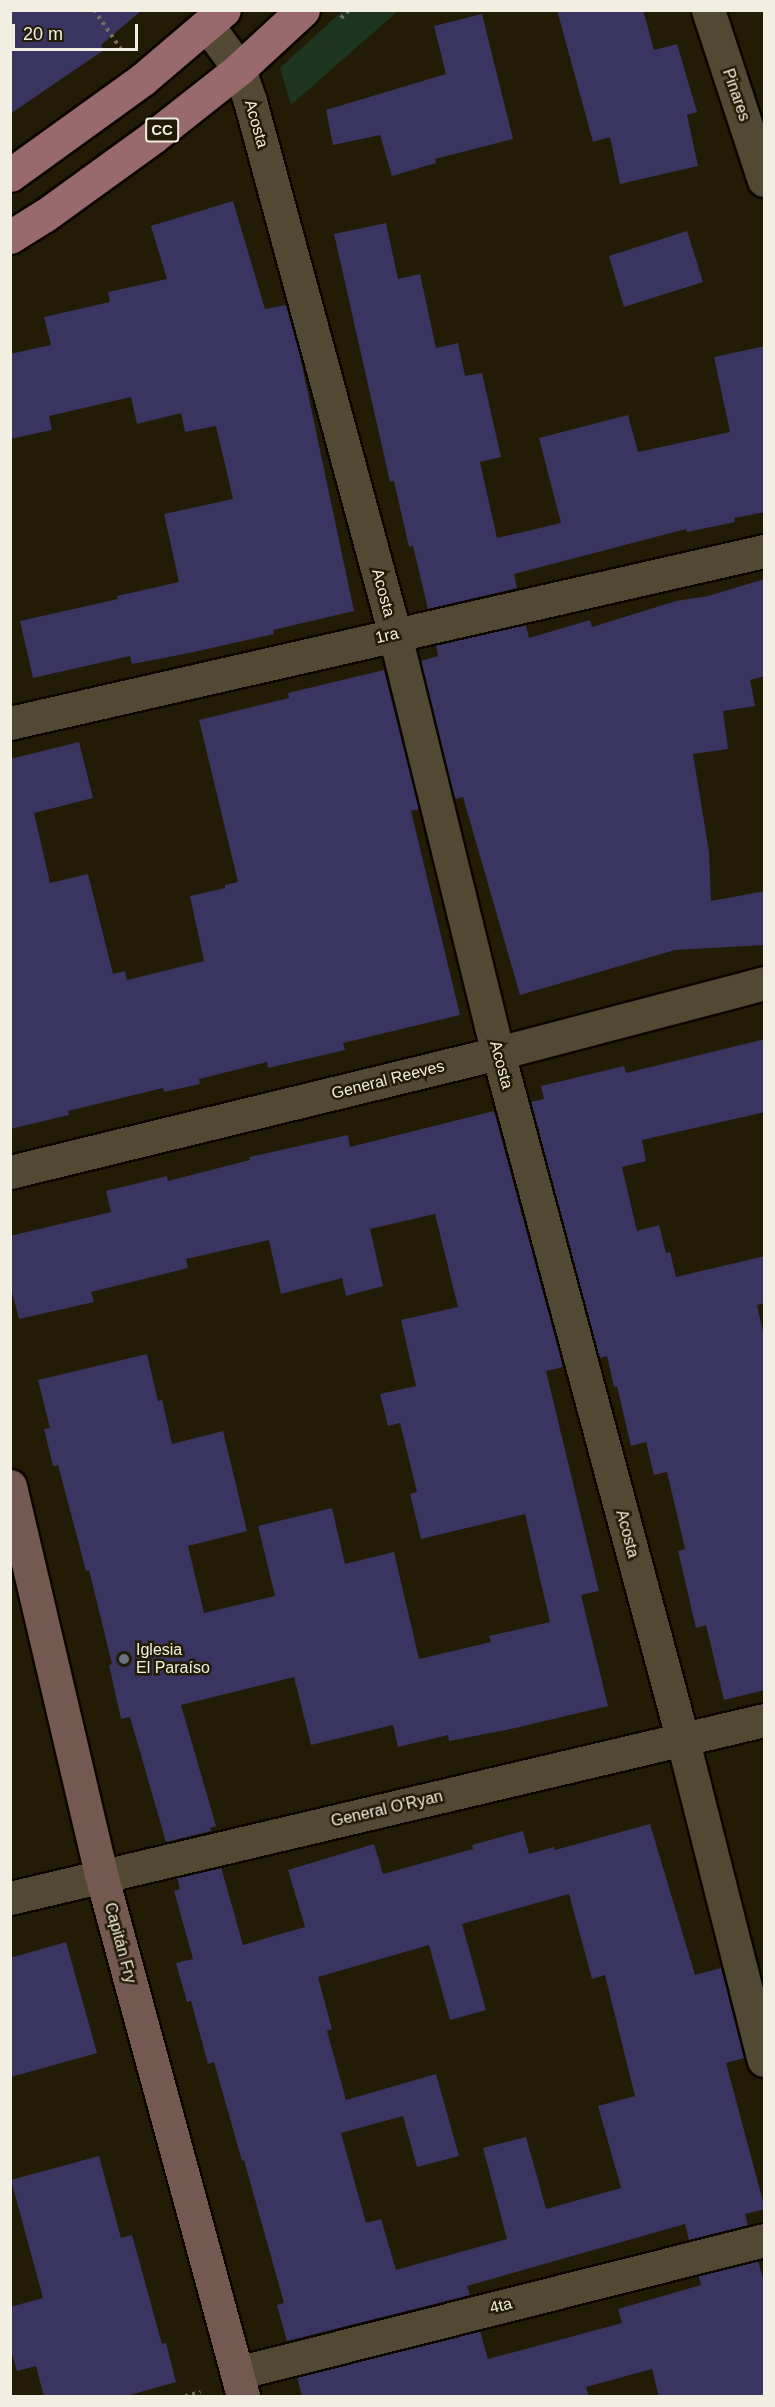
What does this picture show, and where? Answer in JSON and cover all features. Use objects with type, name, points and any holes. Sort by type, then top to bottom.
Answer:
[{"type":"main road","name":"CC","points":[[10,237],[153,137],[239,69],[303,10]]},
{"type":"main road","points":[[10,175],[143,78],[216,18]]},
{"type":"street","name":"Pinares","points":[[708,10],[765,180]]},
{"type":"street","name":"Acosta","points":[[216,18],[239,69],[250,101],[395,635],[498,1053],[683,1741],[765,2060]]},
{"type":"street","name":"1ra","points":[[10,723],[765,551]]},
{"type":"street","name":"General Reeves","points":[[10,1172],[498,1053],[765,983]]},
{"type":"street","name":"Capitán Fry","points":[[10,1486],[101,1874],[240,2385]]},
{"type":"street","name":"General O'Ryan","points":[[10,1898],[101,1874],[683,1741],[765,1720]]},
{"type":"street","name":"4ta","points":[[240,2385],[765,2240]]},
{"type":"path","points":[[94,10],[124,53]]},
{"type":"green space","points":[[342,11],[398,11],[291,105],[280,68]]},
{"type":"building","points":[[10,10],[142,10],[101,45],[104,50],[10,114]]},
{"type":"building","points":[[557,10],[643,10],[654,50],[677,44],[697,112],[687,115],[698,166],[620,184],[610,137],[593,142]]},
{"type":"building","points":[[482,14],[513,139],[435,159],[436,163],[392,176],[380,135],[333,145],[326,110],[446,74],[434,26]]},
{"type":"building","points":[[233,201],[265,309],[286,305],[300,356],[354,611],[273,630],[274,634],[194,652],[132,664],[130,656],[33,678],[20,621],[118,599],[117,596],[179,582],[164,514],[233,499],[216,426],[185,432],[181,413],[137,424],[131,397],[49,416],[52,430],[10,439],[10,354],[51,345],[44,317],[110,302],[108,292],[167,279],[151,226]]},
{"type":"building","points":[[386,223],[398,279],[420,274],[436,348],[458,343],[465,376],[482,373],[501,457],[480,462],[497,538],[561,523],[539,438],[628,415],[638,452],[730,432],[714,357],[765,346],[765,512],[734,518],[735,522],[687,532],[686,529],[514,574],[517,588],[428,609],[413,546],[409,547],[394,481],[390,482],[334,234]]},
{"type":"building","points":[[687,231],[703,282],[624,307],[609,256]]},
{"type":"building","points":[[765,579],[765,676],[750,680],[755,706],[723,711],[728,749],[693,754],[709,852],[711,901],[765,891],[765,945],[675,950],[520,995],[463,797],[455,799],[421,661],[438,656],[436,645],[526,625],[529,638],[590,620],[592,627],[676,601],[708,596]]},
{"type":"building","points":[[384,670],[419,809],[411,811],[460,1015],[343,1043],[345,1050],[268,1068],[267,1062],[199,1079],[200,1084],[164,1092],[163,1088],[68,1111],[69,1115],[10,1129],[10,759],[79,742],[93,798],[34,813],[50,883],[88,874],[113,974],[125,971],[127,980],[204,961],[190,896],[225,888],[225,885],[238,882],[199,720],[289,698],[288,693]]},
{"type":"building","points":[[765,1039],[765,1112],[642,1140],[646,1161],[622,1167],[637,1231],[659,1225],[666,1253],[670,1252],[676,1277],[765,1256],[765,1303],[757,1305],[765,1341],[765,1690],[724,1700],[706,1625],[696,1628],[678,1551],[685,1549],[667,1472],[654,1475],[646,1442],[631,1446],[617,1386],[614,1387],[607,1356],[599,1358],[531,1102],[544,1099],[541,1086],[624,1066],[626,1073]]},
{"type":"building","points":[[494,1111],[563,1367],[546,1371],[599,1591],[581,1595],[608,1706],[511,1729],[449,1741],[448,1735],[398,1747],[393,1725],[311,1745],[294,1677],[181,1705],[216,1826],[210,1828],[211,1831],[166,1842],[130,1717],[121,1719],[109,1665],[112,1664],[89,1570],[86,1571],[58,1465],[53,1466],[44,1429],[50,1428],[38,1380],[147,1354],[158,1401],[162,1400],[172,1444],[223,1431],[247,1531],[188,1546],[204,1613],[275,1596],[258,1526],[332,1508],[345,1564],[394,1552],[419,1659],[491,1642],[489,1636],[550,1622],[525,1514],[421,1539],[410,1494],[417,1492],[400,1423],[388,1426],[380,1394],[416,1386],[401,1320],[458,1307],[435,1214],[370,1229],[383,1286],[346,1296],[342,1278],[281,1294],[269,1240],[186,1259],[188,1268],[91,1292],[94,1302],[19,1319],[10,1284],[10,1236],[111,1212],[106,1191],[167,1176],[168,1181],[250,1160],[249,1157],[348,1135],[350,1147]]},
{"type":"building","points":[[650,1824],[695,1975],[721,1968],[744,2058],[726,2063],[765,2209],[745,2214],[748,2225],[689,2240],[685,2224],[467,2286],[470,2295],[287,2341],[277,2305],[284,2303],[244,2160],[242,2161],[214,2062],[208,2064],[191,2001],[187,2002],[176,1963],[193,1959],[174,1891],[180,1889],[177,1878],[221,1867],[243,1945],[305,1927],[288,1870],[374,1844],[383,1874],[473,1849],[472,1845],[523,1831],[529,1854],[554,1847],[555,1850]],"holes":[[[569,1894],[592,1979],[605,1975],[635,2096],[598,2106],[621,2188],[546,2209],[526,2137],[483,2148],[507,2239],[396,2270],[381,2219],[366,2223],[341,2133],[403,2116],[417,2167],[459,2156],[436,2074],[346,2100],[327,2031],[332,2029],[318,1977],[429,1945],[450,2020],[486,2010],[462,1924]]]},
{"type":"building","points":[[66,1942],[97,2053],[11,2077],[10,1958]]},
{"type":"building","points":[[99,2156],[121,2238],[132,2235],[162,2344],[166,2343],[176,2382],[123,2397],[44,2397],[36,2366],[17,2371],[10,2346],[10,2307],[43,2298],[11,2180]]},
{"type":"building","points":[[758,2261],[765,2286],[765,2397],[659,2397],[652,2369],[586,2387],[589,2397],[302,2397],[297,2377],[480,2331],[488,2359],[622,2323],[618,2309],[701,2285],[699,2276]]},
{"type":"place","name":"Iglesia El Paraíso","points":[[124,1659]]}]
